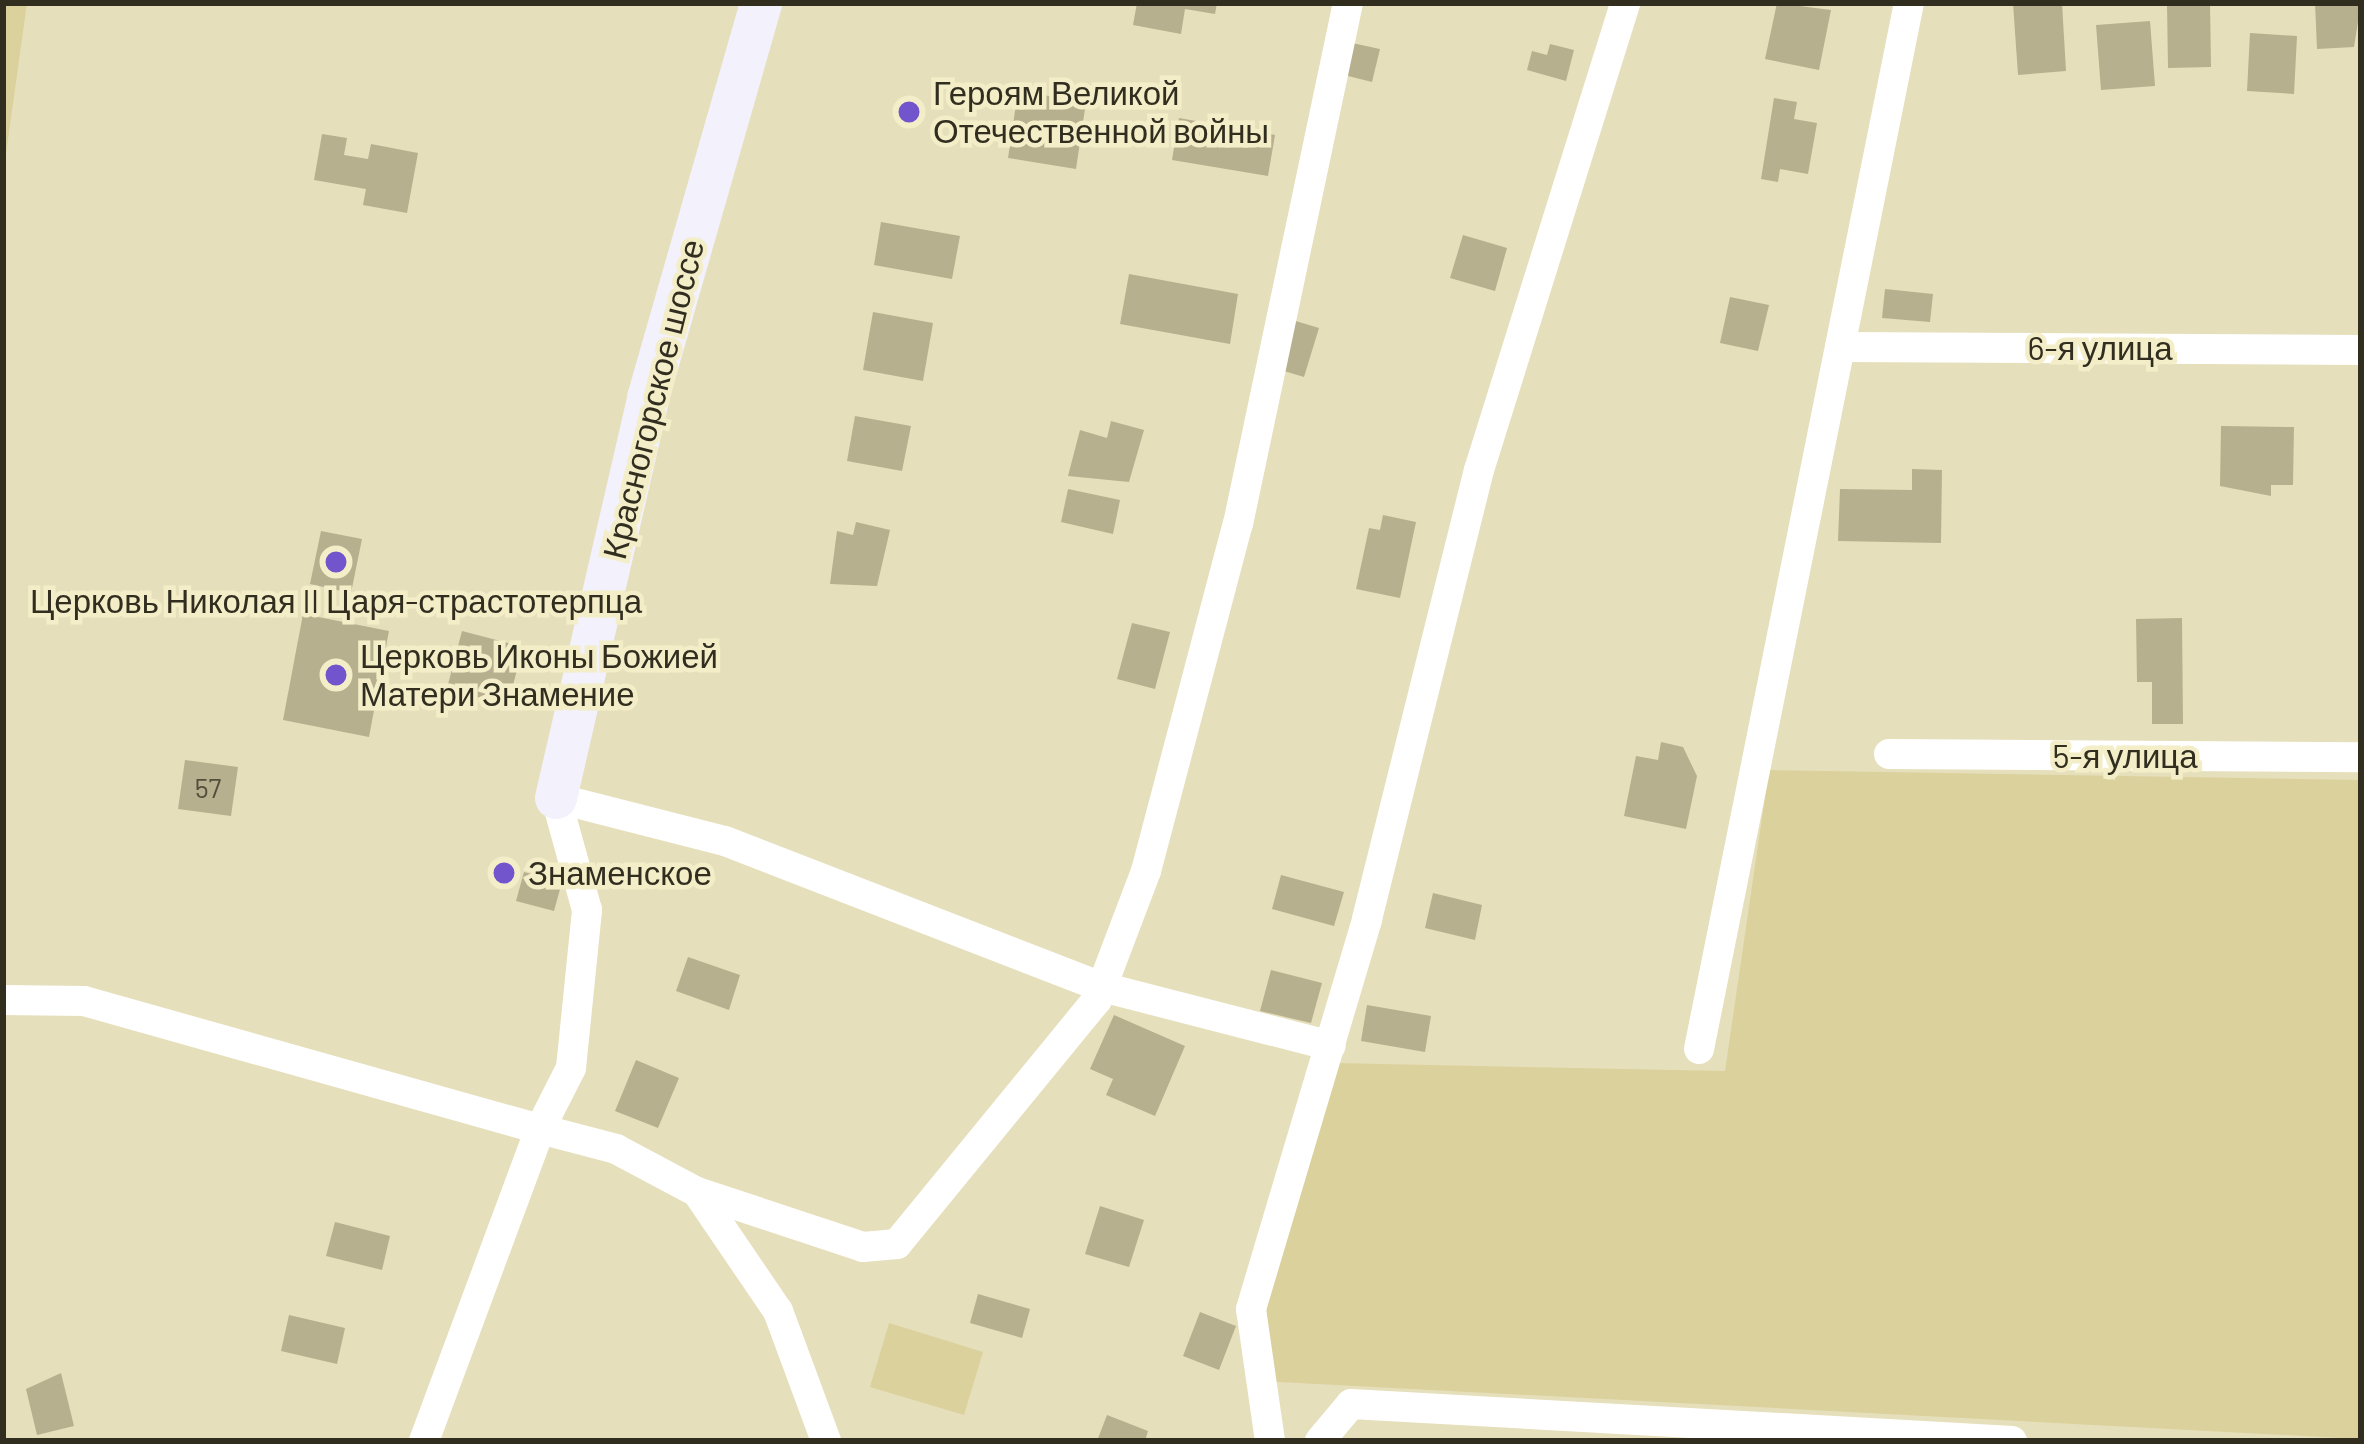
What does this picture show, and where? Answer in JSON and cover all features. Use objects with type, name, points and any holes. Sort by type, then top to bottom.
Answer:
[{"type":"street","name":"Красногорское шоссе","points":[[556,798],[648,398],[761,3]]},
{"type":"street","points":[[3,1000],[84,1001],[616,1149],[697,1192],[863,1247],[897,1244],[1102,987],[1146,872],[1238,524],[1348,3]]},
{"type":"street","points":[[1270,1441],[1251,1309],[1330,1046],[1479,470],[1625,3]]},
{"type":"street","points":[[1699,1048],[1909,3]]},
{"type":"street","name":"6-я улица","points":[[1840,347],[2361,350]]},
{"type":"street","name":"5-я улица","points":[[1889,754],[2361,757]]},
{"type":"street","points":[[549,854],[556,798]]},
{"type":"street","points":[[556,798],[725,841],[1102,987],[1330,1046]]},
{"type":"street","points":[[424,1441],[539,1129],[571,1068],[587,910],[556,798]]},
{"type":"street","points":[[697,1192],[778,1311],[826,1441]]},
{"type":"street","points":[[1321,1441],[1352,1405],[2012,1441]]},
{"type":"shaded area","points":[[3,3],[27,3],[3,175]]},
{"type":"shaded area","points":[[1769,770],[2361,780],[2361,1439],[1262,1381],[1268,1285],[1334,1063],[1725,1071]]},
{"type":"shaded area","points":[[889,1323],[983,1352],[964,1415],[870,1387]]},
{"type":"building","points":[[1137,3],[1217,3],[1215,14],[1185,9],[1181,34],[1133,25]]},
{"type":"building","points":[[1777,3],[1831,10],[1819,70],[1765,59]]},
{"type":"building","points":[[2013,3],[2062,3],[2066,71],[2018,75]]},
{"type":"building","points":[[2167,3],[2210,3],[2211,67],[2168,68]]},
{"type":"building","points":[[2315,3],[2361,3],[2354,47],[2317,49]]},
{"type":"building","points":[[2150,21],[2155,86],[2101,90],[2096,25]]},
{"type":"building","points":[[2250,33],[2297,36],[2294,94],[2247,91]]},
{"type":"building","points":[[1352,43],[1380,49],[1372,82],[1344,75]]},
{"type":"building","points":[[1550,44],[1574,50],[1566,81],[1527,70],[1532,51],[1547,55]]},
{"type":"building","points":[[1018,91],[1086,102],[1076,169],[1008,158]]},
{"type":"building","points":[[1774,98],[1797,102],[1794,119],[1817,123],[1808,174],[1780,169],[1778,182],[1761,179]]},
{"type":"building","points":[[1179,118],[1275,135],[1268,176],[1172,160]]},
{"type":"building","points":[[322,134],[347,138],[344,155],[368,159],[371,144],[418,153],[407,213],[363,205],[366,189],[314,180]]},
{"type":"building","points":[[881,222],[960,236],[952,279],[874,265]]},
{"type":"building","points":[[1463,235],[1507,248],[1495,291],[1450,278]]},
{"type":"building","points":[[1129,274],[1238,294],[1230,344],[1120,324]]},
{"type":"building","points":[[1885,289],[1933,294],[1930,322],[1882,318]]},
{"type":"building","points":[[1730,297],[1769,305],[1758,351],[1720,343]]},
{"type":"building","points":[[873,312],[933,323],[923,381],[863,370]]},
{"type":"building","points":[[1289,319],[1319,328],[1304,377],[1274,368]]},
{"type":"building","points":[[855,416],[911,426],[902,471],[847,461]]},
{"type":"building","points":[[1111,421],[1144,430],[1129,482],[1068,476],[1080,430],[1107,438]]},
{"type":"building","points":[[2221,426],[2294,427],[2293,485],[2271,485],[2271,496],[2220,486]]},
{"type":"building","points":[[1912,469],[1942,470],[1941,543],[1838,541],[1840,489],[1912,490]]},
{"type":"building","points":[[1068,489],[1120,500],[1113,534],[1061,522]]},
{"type":"building","points":[[1383,515],[1416,522],[1400,598],[1356,589],[1369,528],[1380,530]]},
{"type":"building","points":[[856,522],[890,530],[877,586],[830,584],[837,531],[853,535]]},
{"type":"building","name":"Церковь Николая II Царя-страстотерпца","points":[[321,531],[362,539],[351,593],[310,584]]},
{"type":"building","name":"Церковь Иконы Божией Матери Знамение","points":[[303,614],[389,631],[369,737],[283,720]]},
{"type":"building","points":[[2182,618],[2183,724],[2152,724],[2152,682],[2137,682],[2136,619]]},
{"type":"building","points":[[1132,623],[1170,632],[1155,689],[1117,679]]},
{"type":"building","points":[[462,631],[523,647],[507,708],[446,692]]},
{"type":"building","points":[[1661,742],[1683,747],[1697,776],[1686,829],[1624,816],[1636,756],[1658,760]]},
{"type":"building","points":[[185,760],[238,767],[231,816],[178,809]]},
{"type":"building","points":[[524,872],[562,882],[554,911],[516,901]]},
{"type":"building","points":[[1281,875],[1344,892],[1334,926],[1272,909]]},
{"type":"building","points":[[1433,893],[1482,905],[1475,940],[1425,928]]},
{"type":"building","points":[[688,957],[740,975],[729,1010],[676,991]]},
{"type":"building","points":[[1271,970],[1322,983],[1311,1023],[1260,1011]]},
{"type":"building","points":[[1367,1005],[1431,1016],[1425,1052],[1361,1041]]},
{"type":"building","points":[[1114,1015],[1185,1046],[1155,1116],[1106,1095],[1113,1079],[1090,1069]]},
{"type":"building","points":[[636,1060],[679,1078],[658,1128],[615,1111]]},
{"type":"building","points":[[1100,1206],[1144,1220],[1129,1267],[1085,1254]]},
{"type":"building","points":[[335,1222],[390,1236],[382,1270],[326,1256]]},
{"type":"building","points":[[978,1294],[1030,1309],[1022,1338],[970,1323]]},
{"type":"building","points":[[1200,1312],[1236,1326],[1219,1370],[1183,1356]]},
{"type":"building","points":[[289,1315],[345,1328],[337,1364],[281,1351]]},
{"type":"building","points":[[61,1373],[74,1426],[37,1435],[26,1389]]},
{"type":"building","points":[[1107,1415],[1148,1431],[1145,1441],[1097,1441]]},
{"type":"place","name":"Героям Великой Отечественной войны","points":[[909,112]]},
{"type":"place","name":"Церковь Николая II Царя-страстотерпца","points":[[336,562]]},
{"type":"place","name":"Церковь Иконы Божией Матери Знамение","points":[[336,675]]},
{"type":"place","name":"Знаменское","points":[[504,873]]}]
